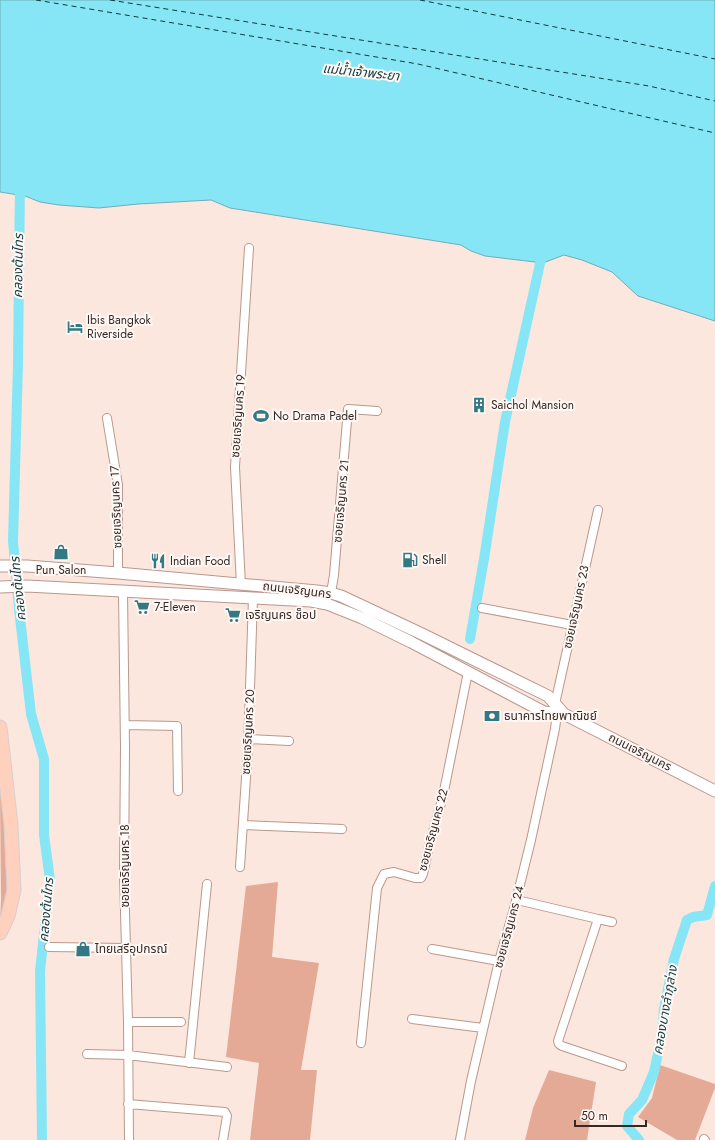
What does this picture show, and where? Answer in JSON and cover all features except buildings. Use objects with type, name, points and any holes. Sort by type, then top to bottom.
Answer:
[{"type":"main road","name":"ถนนเจริญนคร","points":[[6,566],[27,566],[118,573],[287,588],[331,593],[342,596],[548,696],[559,710],[715,791]]},
{"type":"main road","name":"ถนนเจริญนคร","points":[[5,587],[27,586],[311,601],[328,604],[362,618],[411,642],[544,712],[559,710]]},
{"type":"main road","points":[[0,727],[3,782],[11,825],[14,890],[8,916],[0,933]]},
{"type":"street","name":"ซอยเจริญนคร 19","points":[[241,585],[235,467],[249,248]]},
{"type":"street","name":"ซอยเจริญนคร 21","points":[[331,593],[334,575],[348,409],[377,411]]},
{"type":"street","name":"ซอยเจริญนคร 17","points":[[107,418],[118,485],[118,573]]},
{"type":"street","name":"ซอยเจริญนคร 23","points":[[559,710],[572,624],[598,510]]},
{"type":"street","name":"ซอยเจริญนคร 18","points":[[123,592],[124,876],[128,1022],[129,1140]]},
{"type":"street","name":"ซอยเจริญนคร 20","points":[[240,867],[248,739],[252,598]]},
{"type":"street","points":[[482,608],[572,624]]},
{"type":"street","name":"ซอยเจริญนคร 22","points":[[361,1043],[378,888],[384,874],[394,872],[415,878],[421,878],[423,874],[443,796],[468,672]]},
{"type":"street","name":"ซอยเจริญนคร 24","points":[[460,1140],[483,1028],[499,961],[517,900],[559,710]]},
{"type":"street","points":[[124,725],[177,726],[178,791]]},
{"type":"street","points":[[248,739],[289,741]]},
{"type":"street","points":[[243,825],[342,829]]},
{"type":"street","points":[[189,1063],[207,884]]},
{"type":"street","points":[[517,900],[612,922]]},
{"type":"street","points":[[598,919],[558,1041],[562,1046],[622,1066]]},
{"type":"street","points":[[49,947],[125,948]]},
{"type":"street","points":[[432,949],[499,961]]},
{"type":"street","points":[[412,1019],[483,1028]]},
{"type":"street","points":[[128,1022],[181,1022]]},
{"type":"street","points":[[87,1054],[128,1055],[227,1067]]},
{"type":"street","points":[[128,1104],[224,1112],[227,1116],[223,1140]]},
{"type":"shaded area","points":[[0,792],[3,797],[7,896],[0,924],[1,899]]},
{"type":"shaded area","points":[[278,882],[272,957],[319,963],[301,1070],[317,1070],[310,1140],[250,1140],[259,1063],[226,1057],[246,886]]},
{"type":"shaded area","points":[[660,1065],[715,1084],[715,1088],[695,1140],[677,1140],[638,1117],[652,1098]]},
{"type":"shaded area","points":[[549,1070],[596,1082],[587,1140],[525,1140],[533,1108]]},
{"type":"water","name":"แม่น้ำเจ้าพระยา","points":[[0,0],[715,0],[715,321],[638,296],[612,272],[582,260],[564,255],[543,263],[485,256],[471,251],[461,245],[230,208],[211,200],[138,204],[99,208],[40,202],[25,196],[0,192]]},
{"type":"waterway","name":"คลองต้นไทร","points":[[20,182],[18,364],[13,541],[31,714],[44,759],[44,835],[50,880],[40,971],[42,1140]]},
{"type":"waterway","points":[[470,639],[505,422],[543,250]]},
{"type":"waterway","name":"คลองบางลำภูล่าง","points":[[639,1140],[627,1126],[629,1114],[642,1100],[654,1072],[662,1035],[664,1009],[674,959],[687,920],[693,917],[707,915],[715,886]]},
{"type":"ferry route","points":[[36,0],[418,64],[715,133]]},
{"type":"ferry route","points":[[110,0],[649,86],[715,101]]},
{"type":"ferry route","points":[[420,0],[715,59]]},
{"type":"place","name":"Ibis Bangkok Riverside","points":[[75,327]]},
{"type":"place","name":"Saichol Mansion","points":[[479,405]]},
{"type":"place","name":"No Drama Padel","points":[[261,416]]},
{"type":"place","name":"Pun Salon","points":[[61,552]]},
{"type":"place","name":"Shell","points":[[410,560]]},
{"type":"place","name":"Indian Food","points":[[158,561]]},
{"type":"place","name":"7-Eleven","points":[[142,607]]},
{"type":"place","name":"เจริญนคร ช็อป","points":[[233,615]]},
{"type":"place","name":"ธนาคารไทยพาณิชย์","points":[[492,716]]},
{"type":"place","name":"ไทยเสรีอุปกรณ์","points":[[83,949]]}]
